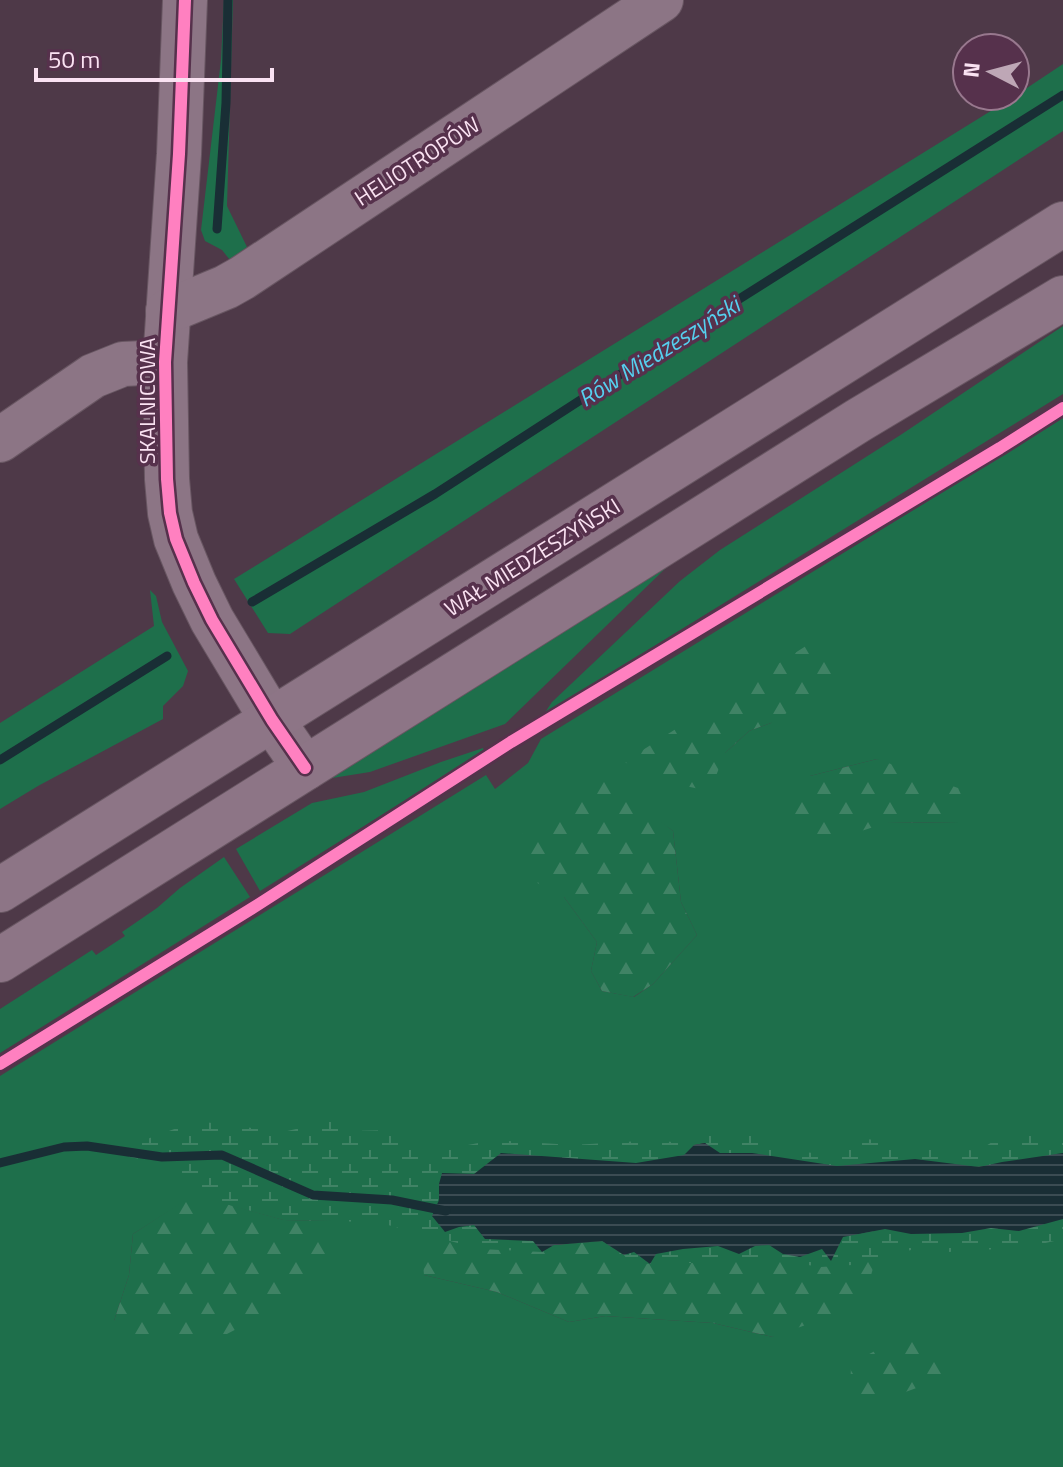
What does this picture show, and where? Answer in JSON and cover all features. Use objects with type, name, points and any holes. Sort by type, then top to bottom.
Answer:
[{"type":"main road","name":"WAŁ MIEDZESZYŃSKI","points":[[0,890],[1063,224]]},
{"type":"main road","points":[[0,960],[859,420],[1063,298]]},
{"type":"street","name":"SKALNICOWA","points":[[185,0],[179,154],[165,362],[170,513],[176,539],[212,620],[272,720],[305,768]]},
{"type":"street","name":"HELIOTROPÓW","points":[[168,311],[242,278],[661,0]]},
{"type":"street","points":[[0,440],[93,376],[123,364],[165,362]]},
{"type":"green space","points":[[224,0],[233,0],[227,206],[247,247],[230,260],[222,250],[205,241],[201,230],[221,60]]},
{"type":"green space","points":[[1063,64],[1063,131],[290,634],[268,633],[234,579],[989,112],[1031,112],[1031,85]]},
{"type":"green space","points":[[1063,326],[1063,394],[544,714],[552,702],[680,581],[720,550]]},
{"type":"green space","points":[[1063,418],[1063,1153],[837,1166],[705,1143],[694,1145],[445,1232],[424,1275],[497,1292],[569,1322],[605,1316],[713,1323],[773,1337],[885,1229],[1063,1219],[1063,1467],[0,1467],[0,1076],[486,775],[495,789],[528,763],[541,739]],"holes":[[[820,638],[771,723],[749,731],[725,753]],[[877,759],[958,822],[886,823],[810,776]],[[647,813],[673,831],[681,902],[697,935],[653,984],[634,997],[602,991],[591,971],[597,942],[564,897]],[[193,1196],[284,1220],[332,1221],[114,1321],[129,1275],[133,1234]]]},
{"type":"green space","points":[[669,565],[505,724],[370,772],[326,779]]},
{"type":"green space","points":[[150,590],[156,596],[162,622],[188,671],[183,686],[163,706],[163,719],[0,809],[0,723],[154,626]]},
{"type":"green space","points":[[820,637],[840,679],[771,723],[749,731],[725,753],[710,791],[675,784],[624,762]]},
{"type":"green space","points":[[483,748],[484,751],[260,891],[236,849],[312,803],[364,792]]},
{"type":"green space","points":[[877,759],[958,788],[969,812],[958,822],[886,823],[818,845],[788,822],[794,796],[810,776]]},
{"type":"green space","points":[[603,777],[673,831],[681,902],[697,935],[653,984],[633,997],[602,991],[591,971],[597,942],[564,897],[524,876],[517,838]]},
{"type":"green space","points":[[224,857],[250,897],[0,1053],[0,1009],[92,950],[96,955],[125,936],[122,932]]},
{"type":"green space","points":[[335,1120],[353,1131],[394,1130],[403,1145],[417,1152],[494,1140],[573,1145],[657,1140],[694,1145],[685,1167],[534,1229],[542,1252],[481,1249],[388,1225],[284,1220],[193,1195],[174,1166],[125,1156],[131,1145],[196,1121],[283,1132]]},
{"type":"green space","points":[[1022,1131],[1045,1137],[1063,1134],[1063,1162],[746,1180],[705,1143],[703,1133],[755,1135],[773,1140],[790,1151],[838,1155],[853,1138],[888,1141],[915,1150],[950,1145],[978,1151],[1000,1137]]},
{"type":"green space","points":[[193,1195],[284,1220],[333,1221],[321,1270],[281,1306],[223,1336],[135,1341],[114,1321],[129,1275],[133,1234]]},
{"type":"green space","points":[[1063,1195],[1063,1239],[1028,1247],[948,1252],[911,1250],[852,1265],[821,1267],[762,1258],[730,1262],[629,1262],[624,1255],[602,1241],[569,1244],[563,1232],[843,1237]]},
{"type":"green space","points":[[885,1229],[868,1285],[857,1306],[773,1337],[713,1323],[605,1316],[569,1322],[497,1292],[424,1275],[422,1251],[445,1232],[554,1245],[603,1241],[624,1255]]},
{"type":"green space","points":[[915,1329],[942,1344],[941,1379],[870,1405],[850,1398],[851,1364]]},
{"type":"water","points":[[705,1143],[720,1153],[752,1153],[837,1166],[915,1159],[979,1167],[1063,1153],[1063,1219],[1019,1231],[991,1228],[962,1233],[911,1234],[885,1229],[843,1237],[831,1261],[822,1249],[800,1257],[783,1254],[769,1245],[755,1246],[739,1254],[718,1246],[683,1249],[656,1254],[650,1264],[634,1252],[624,1255],[602,1241],[554,1245],[542,1252],[533,1241],[485,1239],[474,1225],[445,1232],[432,1216],[439,1200],[442,1173],[474,1174],[501,1153],[636,1163],[684,1155],[694,1145]]},
{"type":"waterway","points":[[217,229],[226,103],[228,0]]},
{"type":"waterway","name":"Rów Miedzeszyński","points":[[252,602],[435,494],[1063,95]]},
{"type":"waterway","name":"Rów Miedzeszyński","points":[[0,760],[167,656]]},
{"type":"waterway","points":[[0,1163],[64,1147],[87,1146],[162,1157],[222,1155],[313,1195],[392,1200],[446,1211]]},
{"type":"cycle path","points":[[185,0],[179,154],[165,362],[170,513],[176,539],[212,620],[272,720],[305,768]]},
{"type":"cycle path","points":[[0,1064],[259,904],[511,742],[1063,408]]}]
